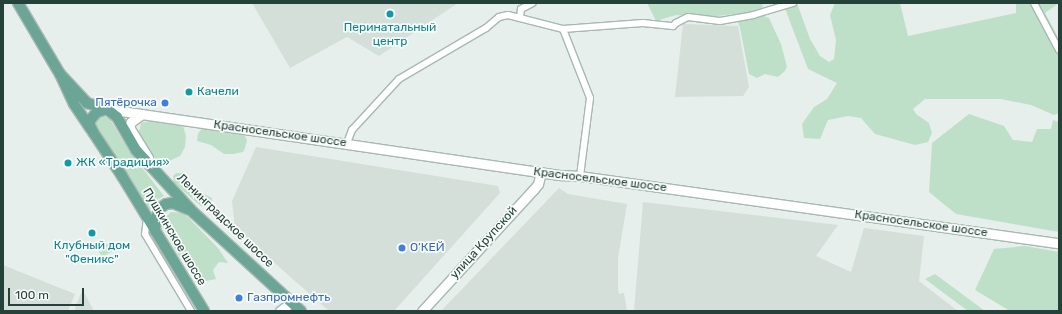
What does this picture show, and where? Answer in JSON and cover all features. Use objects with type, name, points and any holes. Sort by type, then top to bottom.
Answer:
[{"type":"main road","points":[[18,3],[60,74],[87,103],[106,109]]},
{"type":"main road","name":"Пушкинское шоссе","points":[[60,74],[74,104],[204,311]]},
{"type":"main road","points":[[94,134],[90,123],[91,119],[97,112],[106,109]]},
{"type":"main road","name":"Красносельское шоссе","points":[[106,109],[541,172],[580,176],[1059,243]]},
{"type":"main road","name":"Ленинградское шоссе","points":[[106,109],[117,117],[136,150],[194,213],[301,311]]},
{"type":"main road","points":[[142,114],[131,122],[129,128],[159,175]]},
{"type":"main road","name":"улица Крупской","points":[[422,311],[533,190],[538,184],[541,172]]},
{"type":"main road","points":[[155,231],[156,218],[160,208],[166,204],[173,203],[194,213]]},
{"type":"main road","points":[[280,311],[292,302]]},
{"type":"street","points":[[520,16],[521,9],[533,3]]},
{"type":"street","points":[[347,143],[352,130],[399,79],[486,28],[499,17],[508,15],[520,16],[563,29],[643,24],[673,26],[676,23],[688,18],[720,20],[753,15],[793,3]]},
{"type":"street","points":[[1034,3],[1059,50]]},
{"type":"street","points":[[563,29],[590,98],[580,176]]},
{"type":"street","points":[[147,218],[145,234],[191,311]]},
{"type":"shaded area","points":[[252,3],[458,3],[379,56],[347,37],[290,68]]},
{"type":"shaded area","points":[[683,24],[738,26],[749,87],[743,96],[675,97]]},
{"type":"shaded area","points":[[256,147],[498,186],[500,193],[394,311],[329,311],[235,228],[232,201]]},
{"type":"shaded area","points":[[559,188],[568,194],[627,204],[618,258],[618,289],[619,294],[624,293],[627,311],[441,311]]},
{"type":"shaded area","points":[[643,202],[838,225],[816,256],[851,272],[864,228],[924,236],[919,281],[958,311],[634,311]]},
{"type":"shaded area","points":[[3,265],[75,294],[68,311],[3,311]]},
{"type":"shaded area","points":[[81,293],[85,294],[94,311],[74,311]]},
{"type":"green space","points":[[647,3],[762,3],[764,16],[769,18],[781,44],[787,67],[778,77],[765,74],[757,78],[749,74],[740,28],[735,14],[708,17],[676,15],[656,21]]},
{"type":"green space","points":[[777,3],[797,3],[810,39],[820,56],[829,62],[834,59],[836,40],[830,15],[835,3],[900,3],[908,36],[1016,13],[1016,3],[1059,3],[1045,13],[1059,39],[1059,113],[1054,115],[1031,105],[1001,99],[925,99],[913,109],[916,114],[929,123],[932,133],[928,142],[915,145],[875,134],[861,118],[848,116],[828,120],[820,139],[804,138],[802,124],[814,107],[827,99],[837,83],[808,69],[786,11]]},
{"type":"green space","points":[[969,114],[1004,126],[1013,140],[1032,142],[1037,129],[1051,129],[1053,120],[1059,122],[1059,232],[956,214],[929,192],[932,143]]},
{"type":"green space","points":[[104,116],[110,119],[130,152],[164,196],[155,201],[149,211],[97,129],[97,119]]},
{"type":"green space","points":[[149,121],[183,126],[186,136],[185,147],[180,156],[165,163],[155,159],[138,136],[141,123]]},
{"type":"green space","points":[[202,128],[243,133],[247,140],[243,152],[224,154],[211,145],[197,141],[198,134]]},
{"type":"green space","points":[[176,173],[183,173],[186,181],[193,188],[212,198],[212,204],[207,207],[201,206],[196,202],[174,183],[173,176]]},
{"type":"green space","points":[[171,212],[184,213],[218,248],[228,263],[219,262],[213,270],[216,279],[206,281],[192,274],[179,256],[162,226],[165,218]]},
{"type":"green space","points":[[111,242],[115,250],[102,257],[98,249]]},
{"type":"green space","points":[[1025,246],[1059,252],[1059,311],[1010,311],[975,290],[994,249]]},
{"type":"green space","points":[[935,274],[985,311],[968,311],[925,279]]},
{"type":"place","name":"Перинатальный центр","points":[[390,14]]},
{"type":"place","name":"Качели","points":[[189,92]]},
{"type":"place","name":"Пятёрочка","points":[[165,103]]},
{"type":"place","name":"ЖК «Традиция»","points":[[68,163]]},
{"type":"place","name":"Клубный дом \"Феникс\"","points":[[92,233]]},
{"type":"place","name":"О’КЕЙ","points":[[402,248]]},
{"type":"place","name":"Газпромнефть","points":[[239,298]]}]
